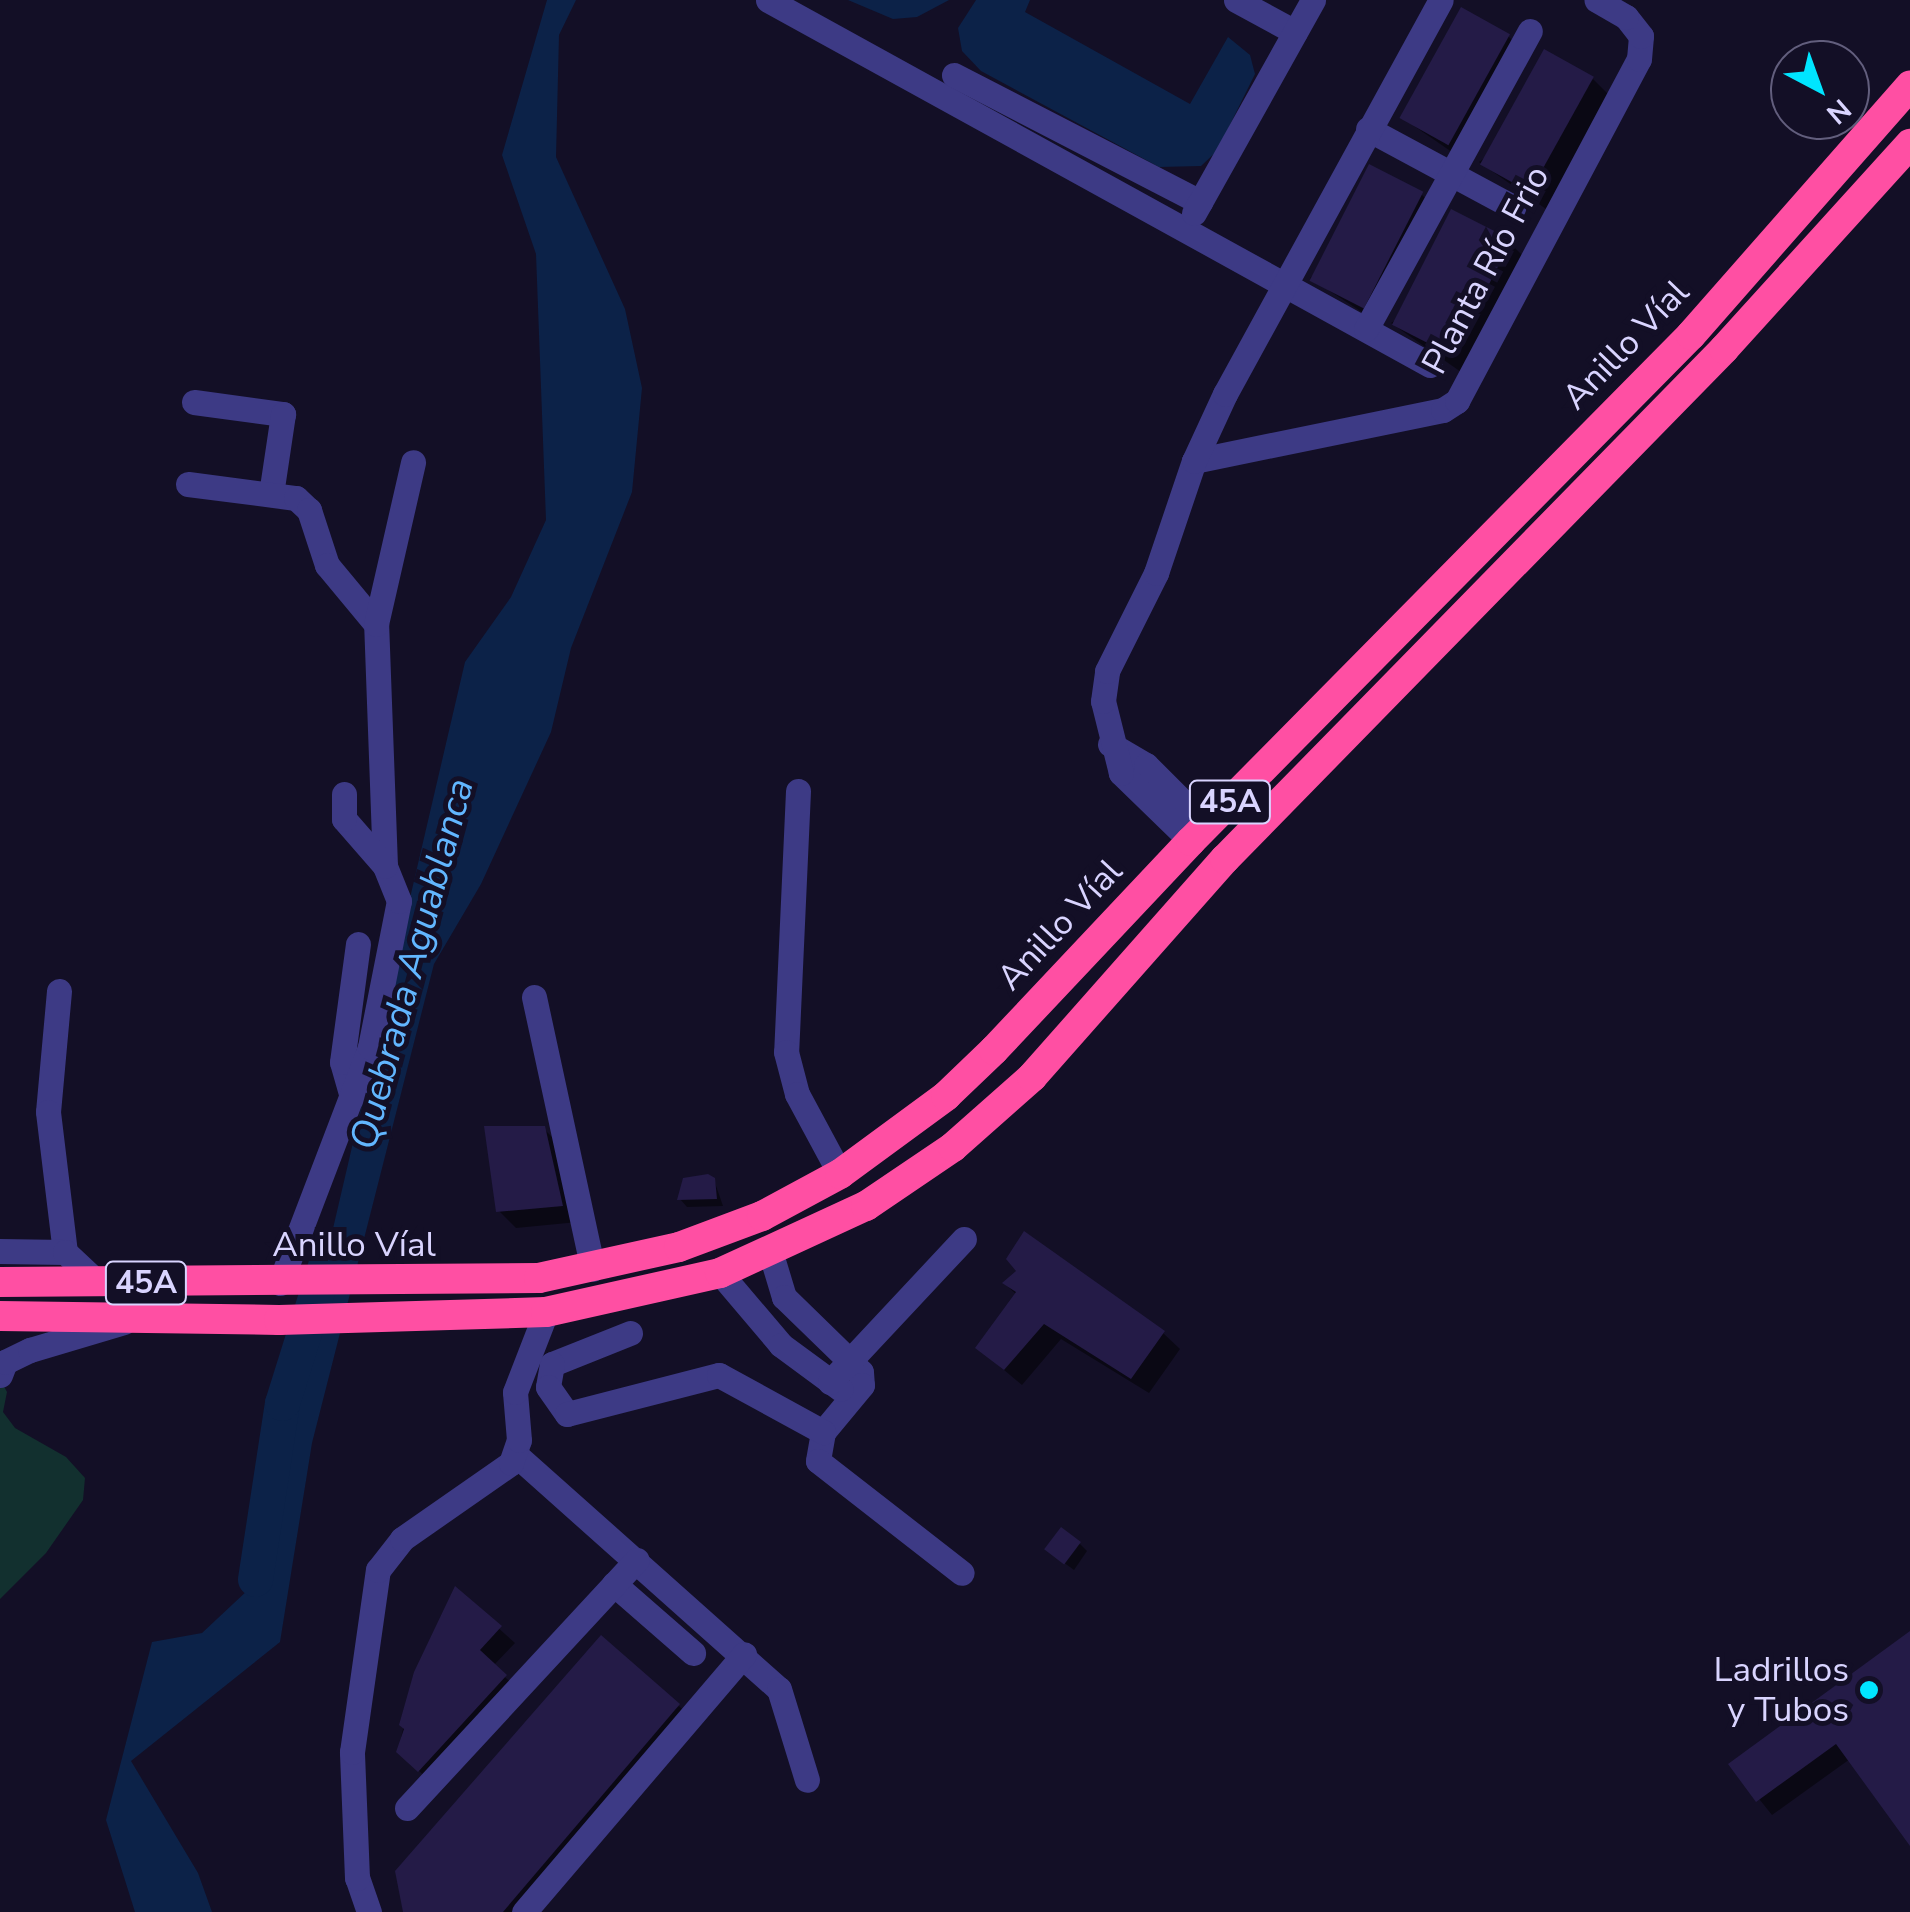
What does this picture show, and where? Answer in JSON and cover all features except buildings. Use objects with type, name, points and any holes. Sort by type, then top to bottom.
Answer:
[{"type":"highway","name":"Anillo Víal","points":[[0,1282],[485,1282],[593,1269],[721,1232],[840,1174],[946,1096],[1691,334],[1910,86]]},
{"type":"highway","name":"Anillo Víal","points":[[0,1316],[279,1320],[546,1312],[720,1273],[771,1254],[910,1178],[1032,1077],[1226,859],[1724,349],[1910,144]]},
{"type":"lane","points":[[768,0],[1186,226],[1430,366]]},
{"type":"lane","points":[[1236,0],[1295,32]]},
{"type":"lane","points":[[1186,226],[1313,0]]},
{"type":"lane","points":[[1199,833],[1146,765],[1110,744],[1102,702],[1107,672],[1156,573],[1194,461],[1282,283],[1440,0]]},
{"type":"lane","name":"Planta Río Frio","points":[[1194,461],[1443,410],[1457,402],[1639,58],[1641,36],[1626,17],[1596,0]]},
{"type":"lane","points":[[1366,329],[1530,31]]},
{"type":"lane","points":[[954,76],[1200,202]]},
{"type":"lane","points":[[1368,129],[1513,206]]},
{"type":"lane","points":[[194,402],[283,414],[271,494]]},
{"type":"lane","points":[[286,1283],[370,1047],[398,902],[385,866],[376,624],[412,462]]},
{"type":"lane","points":[[188,484],[296,498],[309,510],[327,565],[376,624]]},
{"type":"lane","points":[[798,791],[786,1052],[796,1094],[840,1174]]},
{"type":"lane","points":[[344,794],[344,819],[353,834],[385,866]]},
{"type":"lane","points":[[352,1097],[342,1062],[358,944]]},
{"type":"lane","points":[[59,991],[48,1112],[65,1252],[98,1283]]},
{"type":"lane","points":[[534,997],[593,1269]]},
{"type":"lane","points":[[830,1382],[964,1239]]},
{"type":"lane","points":[[0,1251],[65,1252]]},
{"type":"lane","points":[[771,1254],[784,1296],[853,1358],[862,1384],[824,1432],[818,1461],[831,1475],[962,1573]]},
{"type":"lane","points":[[720,1273],[781,1345],[853,1398]]},
{"type":"lane","points":[[546,1312],[515,1392],[516,1454],[779,1688],[808,1780]]},
{"type":"lane","points":[[2,1366],[138,1317]]},
{"type":"lane","points":[[630,1333],[552,1364],[548,1386],[558,1406],[576,1416],[719,1375],[824,1432]]},
{"type":"lane","points":[[368,1912],[357,1878],[352,1752],[378,1570],[402,1538],[516,1454]]},
{"type":"lane","points":[[407,1808],[637,1560]]},
{"type":"lane","points":[[614,1584],[693,1652]]},
{"type":"lane","points":[[524,1912],[744,1654]]},
{"type":"green space","points":[[0,1379],[7,1392],[3,1412],[15,1428],[66,1457],[85,1478],[83,1500],[46,1553],[0,1599]]},
{"type":"water","points":[[547,0],[576,0],[559,35],[556,157],[625,309],[642,388],[632,492],[571,648],[551,732],[481,884],[434,964],[312,1443],[280,1642],[131,1761],[198,1873],[212,1912],[135,1912],[106,1820],[152,1642],[202,1633],[249,1589],[465,662],[511,597],[546,520],[536,254],[502,155]]},
{"type":"water","points":[[848,0],[949,0],[917,17],[893,19]]},
{"type":"water","points":[[976,0],[1030,0],[1025,12],[1190,104],[1228,37],[1250,55],[1255,74],[1217,151],[1201,166],[1159,167],[981,71],[962,51],[958,28]]},
{"type":"waterway","name":"Quebrada Aguablanca","points":[[255,1579],[282,1403],[330,1250]]},
{"type":"place","name":"Ladrillos y Tubos","points":[[1869,1690]]}]
